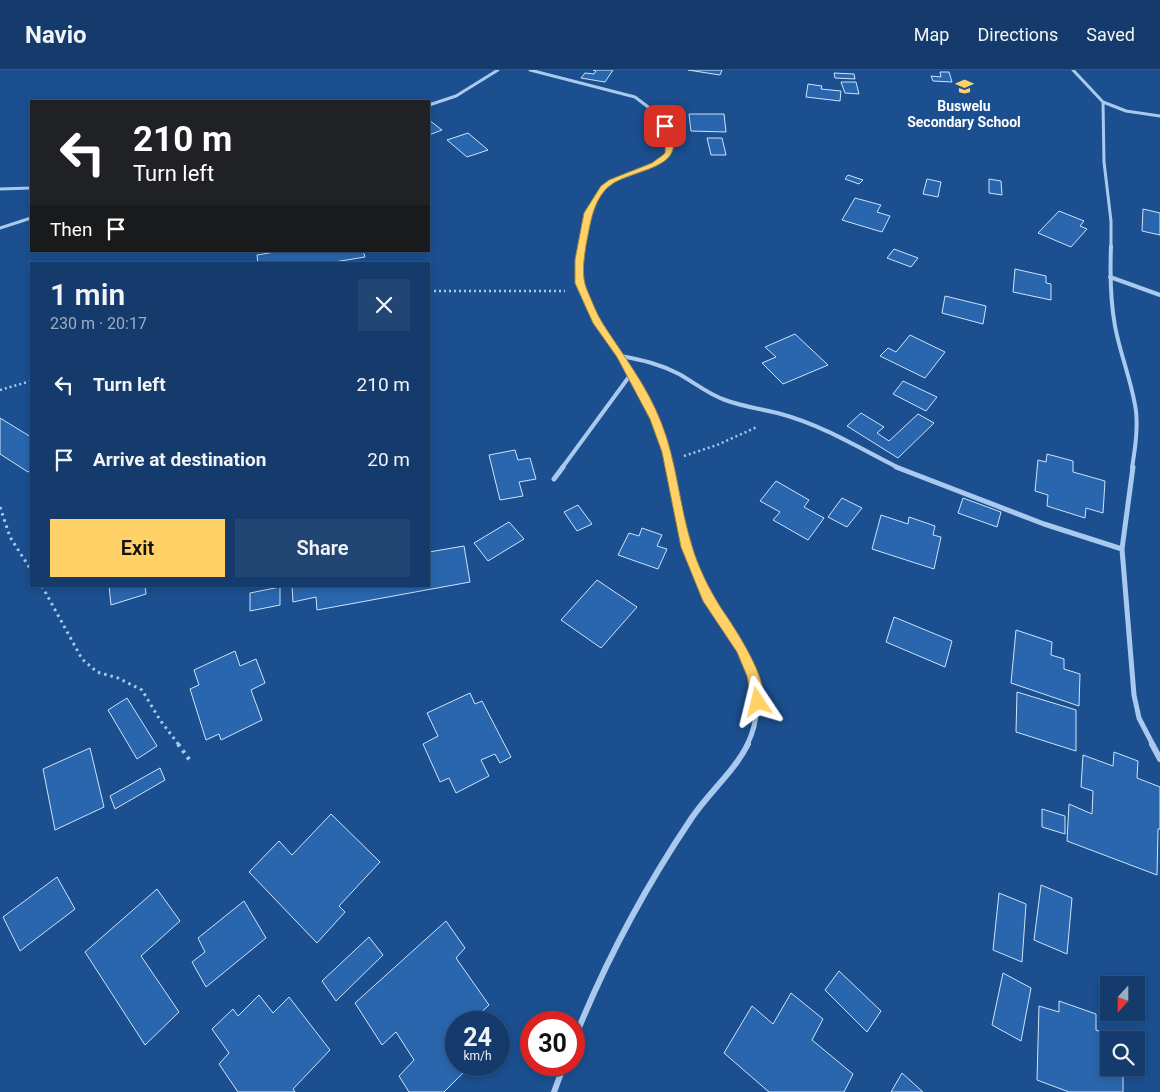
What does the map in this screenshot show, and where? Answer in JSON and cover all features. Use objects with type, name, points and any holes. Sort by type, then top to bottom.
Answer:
[{"type":"street","points":[[430,105],[448,100],[468,90],[498,70]]},
{"type":"street","points":[[530,70],[635,97],[645,102],[660,117],[670,138],[669,153],[666,157],[654,164],[612,181],[603,188],[588,213],[579,260],[579,283],[598,323],[621,356],[655,419],[668,460],[686,547],[708,597],[741,649],[753,676],[758,702],[756,726],[743,753],[692,816],[618,940],[585,1015]]},
{"type":"street","points":[[1073,70],[1103,102],[1126,111],[1160,116]]},
{"type":"street","points":[[1103,102],[1104,162],[1111,221],[1110,277],[1115,326],[1133,397],[1137,432],[1122,549],[1134,695],[1139,718],[1160,759]]},
{"type":"street","points":[[0,190],[30,188]]},
{"type":"street","points":[[0,228],[30,218]]},
{"type":"street","points":[[1110,277],[1160,296]]},
{"type":"street","points":[[621,356],[650,361],[680,375],[705,391],[724,400],[754,409],[781,414],[817,427],[899,468],[1044,524],[1122,549]]},
{"type":"street","points":[[554,478],[631,374]]},
{"type":"street","points":[[554,1092],[560,1076]]},
{"type":"path","points":[[430,291],[583,291]]},
{"type":"path","points":[[0,390],[30,381]]},
{"type":"path","points":[[668,460],[717,446],[741,436],[781,414]]},
{"type":"path","points":[[0,506],[10,537],[30,568]]},
{"type":"path","points":[[43,587],[82,659],[97,672],[118,678],[142,690],[160,720],[191,762]]},
{"type":"building","points":[[593,70],[613,70],[605,82],[581,78],[585,73],[594,74],[596,71]]},
{"type":"building","points":[[688,70],[722,70],[720,75]]},
{"type":"building","points":[[940,72],[949,72],[952,82],[933,81],[931,76],[941,77]]},
{"type":"building","points":[[834,73],[854,74],[855,79],[835,78]]},
{"type":"building","points":[[841,82],[856,82],[859,94],[845,93]]},
{"type":"building","points":[[808,84],[822,86],[821,89],[841,91],[840,101],[806,97]]},
{"type":"building","points":[[689,114],[724,114],[726,132],[691,131]]},
{"type":"building","points":[[430,121],[442,130],[430,135]]},
{"type":"building","points":[[468,133],[488,150],[467,157],[447,140]]},
{"type":"building","points":[[707,138],[722,138],[726,155],[711,155]]},
{"type":"building","points":[[848,175],[863,180],[859,184],[845,179]]},
{"type":"building","points":[[927,179],[941,182],[938,197],[923,194]]},
{"type":"building","points":[[989,179],[1001,181],[1002,195],[989,193]]},
{"type":"building","points":[[855,198],[881,205],[877,212],[890,216],[882,232],[842,220]]},
{"type":"building","points":[[1143,209],[1160,213],[1160,235],[1142,231]]},
{"type":"building","points":[[1059,211],[1084,221],[1080,226],[1087,229],[1071,247],[1038,233]]},
{"type":"building","points":[[894,249],[918,258],[911,267],[887,258]]},
{"type":"building","points":[[275,252],[363,252],[365,257],[334,262],[258,262],[257,255]]},
{"type":"building","points":[[1015,269],[1046,276],[1046,283],[1051,284],[1051,300],[1013,292]]},
{"type":"building","points":[[945,296],[986,306],[983,324],[942,313]]},
{"type":"building","points":[[795,334],[828,365],[783,384],[762,363],[776,357],[765,347]]},
{"type":"building","points":[[910,335],[945,352],[925,378],[880,356],[888,348],[896,352]]},
{"type":"building","points":[[903,381],[937,397],[926,411],[893,394]]},
{"type":"building","points":[[861,413],[884,427],[877,433],[889,441],[918,414],[934,423],[898,458],[847,426]]},
{"type":"building","points":[[0,418],[30,436],[30,471],[28,472],[0,454]]},
{"type":"building","points":[[515,450],[518,460],[530,458],[536,479],[519,482],[523,496],[500,500],[489,455]]},
{"type":"building","points":[[1047,454],[1073,461],[1073,472],[1105,481],[1103,513],[1086,508],[1085,518],[1047,506],[1048,495],[1035,491],[1038,460],[1046,462]]},
{"type":"building","points":[[776,481],[809,500],[804,507],[824,518],[808,540],[773,520],[780,512],[760,501]]},
{"type":"building","points":[[842,498],[862,508],[847,527],[828,517]]},
{"type":"building","points":[[963,498],[1001,512],[997,527],[958,513]]},
{"type":"building","points":[[578,505],[592,524],[577,531],[564,512]]},
{"type":"building","points":[[881,515],[908,524],[909,517],[935,526],[933,535],[941,537],[934,569],[872,549]]},
{"type":"building","points":[[509,522],[524,539],[488,561],[474,543]]},
{"type":"building","points":[[642,528],[662,535],[657,546],[667,549],[658,569],[618,555],[629,533],[639,536]]},
{"type":"building","points":[[464,546],[470,582],[317,610],[316,597],[293,602],[292,587],[430,587],[430,552]]},
{"type":"building","points":[[597,580],[637,607],[601,648],[561,620]]},
{"type":"building","points":[[109,587],[145,587],[146,594],[111,605]]},
{"type":"building","points":[[280,587],[280,605],[250,611],[250,593]]},
{"type":"building","points":[[894,617],[952,641],[945,667],[886,642]]},
{"type":"building","points":[[1016,630],[1052,642],[1051,655],[1064,659],[1064,669],[1080,674],[1079,706],[1011,683]]},
{"type":"building","points":[[235,651],[240,666],[256,659],[265,683],[251,690],[262,720],[221,740],[219,734],[206,740],[190,689],[199,685],[194,670]]},
{"type":"building","points":[[1017,692],[1076,710],[1076,751],[1016,732]]},
{"type":"building","points":[[470,693],[475,704],[482,701],[511,757],[500,763],[495,754],[481,760],[489,776],[456,793],[449,778],[440,782],[423,744],[438,736],[427,713]]},
{"type":"building","points":[[127,698],[157,746],[137,759],[108,710]]},
{"type":"building","points":[[90,748],[104,807],[55,830],[43,769]]},
{"type":"building","points":[[1114,752],[1138,761],[1137,778],[1160,787],[1157,875],[1067,841],[1069,804],[1092,814],[1093,791],[1081,787],[1083,755],[1113,766]]},
{"type":"building","points":[[160,768],[165,780],[115,809],[110,796]]},
{"type":"building","points":[[1042,809],[1065,816],[1065,834],[1042,827]]},
{"type":"building","points":[[331,814],[380,862],[339,906],[345,912],[317,943],[249,872],[279,841],[292,855]]},
{"type":"building","points":[[57,877],[75,909],[20,951],[3,917]]},
{"type":"building","points":[[1041,885],[1072,898],[1067,954],[1034,940]]},
{"type":"building","points":[[157,889],[180,921],[141,956],[179,1012],[145,1045],[85,952]]},
{"type":"building","points":[[999,893],[1026,904],[1022,962],[993,950]]},
{"type":"building","points":[[244,901],[266,938],[206,987],[192,962],[205,952],[198,938]]},
{"type":"building","points":[[446,921],[465,948],[456,958],[489,1005],[483,1011],[445,1011],[445,1076],[460,1076],[444,1092],[409,1092],[399,1076],[414,1060],[396,1032],[382,1045],[355,1003]]},
{"type":"building","points":[[369,937],[383,955],[336,1001],[322,981]]},
{"type":"building","points":[[839,971],[881,1011],[867,1032],[825,990]]},
{"type":"building","points":[[1003,973],[1031,988],[1021,1041],[992,1025]]},
{"type":"building","points":[[791,993],[823,1019],[812,1040],[853,1074],[844,1092],[769,1092],[724,1053],[752,1006],[773,1024]]},
{"type":"building","points":[[259,995],[273,1013],[289,997],[330,1050],[293,1089],[295,1092],[238,1092],[219,1064],[229,1053],[212,1029],[233,1009],[238,1016]]},
{"type":"building","points":[[1059,1001],[1096,1014],[1096,1030],[1100,1031],[1100,1076],[1123,1076],[1123,1092],[1069,1092],[1037,1080],[1039,1006],[1059,1012]]},
{"type":"building","points":[[902,1073],[923,1092],[891,1092]]},
{"type":"place","name":"Buswelu Secondary School","points":[[964,86]]},
{"type":"route","points":[[665,126],[670,138],[669,153],[666,157],[654,164],[612,181],[603,188],[588,213],[579,260],[579,283],[598,323],[621,356],[655,419],[667,452],[686,547],[708,597],[741,649],[753,676],[758,702]]}]
